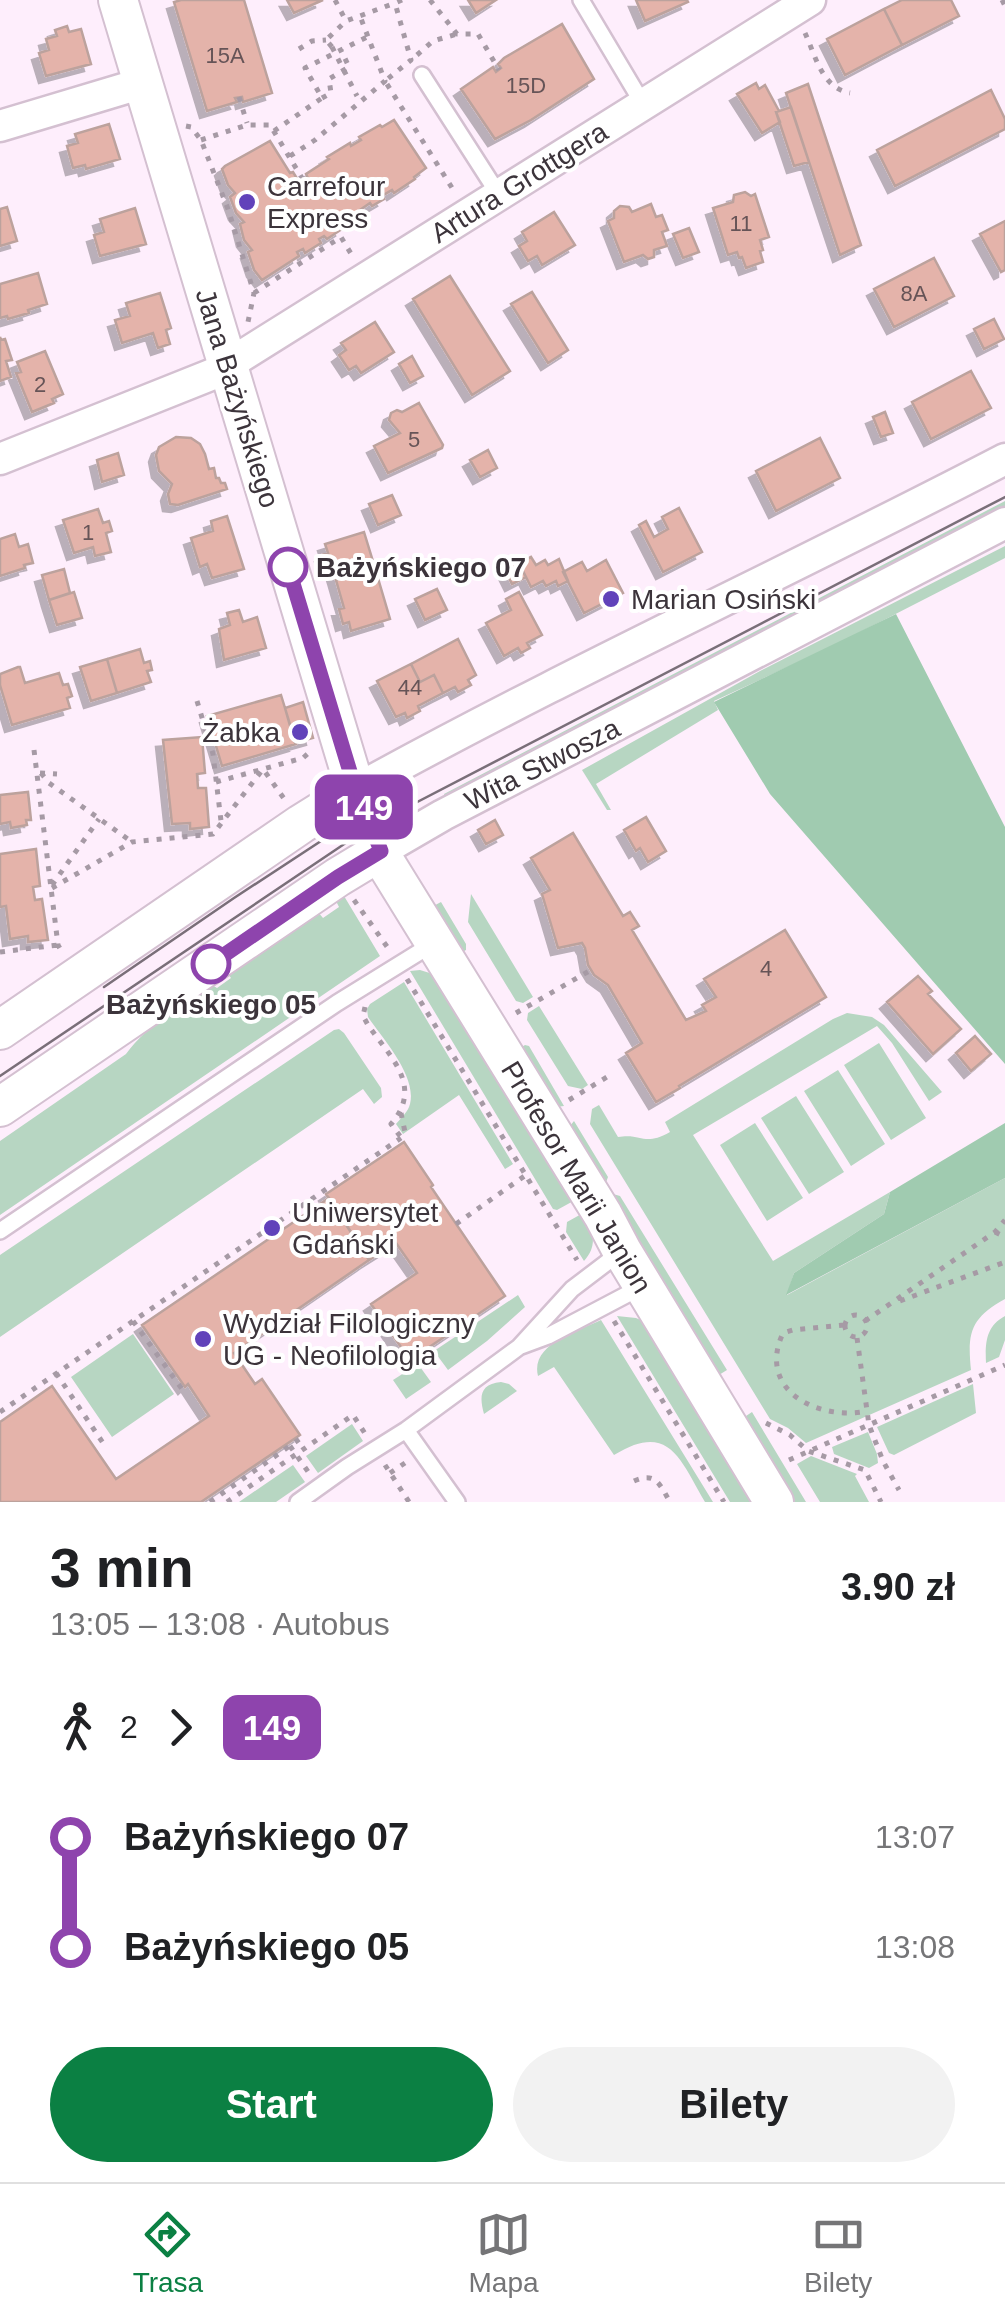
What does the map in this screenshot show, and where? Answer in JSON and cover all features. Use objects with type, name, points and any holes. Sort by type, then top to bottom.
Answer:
[{"type":"street","name":"Jana Bażyńskiego","points":[[118,0],[357,789],[381,851]]},
{"type":"street","name":"Artura Grottgera","points":[[0,459],[213,374],[643,104],[804,11]]},
{"type":"street","points":[[0,126],[143,83]]},
{"type":"street","points":[[0,1030],[357,789],[545,689],[1005,459]]},
{"type":"street","name":"Wita Stwosza","points":[[0,1107],[381,851],[1005,524]]},
{"type":"street","name":"Profesor Marii Janion","points":[[381,851],[774,1502]]},
{"type":"lane","points":[[580,0],[643,104]]},
{"type":"lane","points":[[422,75],[498,195]]},
{"type":"lane","points":[[0,1231],[435,942]]},
{"type":"lane","points":[[298,1502],[406,1430],[519,1347],[572,1289],[622,1251]]},
{"type":"lane","points":[[519,1347],[643,1286]]},
{"type":"lane","points":[[406,1430],[458,1502]]},
{"type":"path","points":[[335,0],[346,22]]},
{"type":"path","points":[[430,0],[457,34]]},
{"type":"path","points":[[298,49],[312,41],[326,40],[346,22],[395,3]]},
{"type":"path","points":[[804,11],[829,85],[850,94]]},
{"type":"path","points":[[290,156],[386,81],[360,16]]},
{"type":"path","points":[[411,60],[433,41],[457,34],[478,34],[499,70]]},
{"type":"path","points":[[322,98],[305,68],[368,36]]},
{"type":"path","points":[[326,40],[358,100]]},
{"type":"path","points":[[274,131],[331,93],[329,79],[349,67],[340,50]]},
{"type":"path","points":[[239,97],[247,124]]},
{"type":"path","points":[[248,316],[254,292],[201,140],[247,124],[270,125],[305,183]]},
{"type":"path","points":[[444,174],[455,191],[462,187]]},
{"type":"path","points":[[254,292],[341,237],[354,259]]},
{"type":"path","points":[[197,701],[213,754],[221,824]]},
{"type":"path","points":[[216,782],[303,758],[322,740]]},
{"type":"path","points":[[34,750],[58,945],[65,956]]},
{"type":"path","points":[[264,769],[289,806]]},
{"type":"path","points":[[52,887],[132,842],[213,834],[264,769]]},
{"type":"path","points":[[39,773],[56,774]]},
{"type":"path","points":[[39,773],[132,842]]},
{"type":"path","points":[[52,887],[99,819]]},
{"type":"path","points":[[346,889],[398,964],[578,1260],[570,1268]]},
{"type":"path","points":[[0,952],[58,945]]},
{"type":"path","points":[[516,1013],[591,970]]},
{"type":"path","points":[[366,1004],[363,1016],[402,1074],[406,1087],[406,1101],[391,1124],[402,1135]]},
{"type":"path","points":[[569,1100],[612,1074]]},
{"type":"path","points":[[401,1113],[402,1135]]},
{"type":"path","points":[[0,1412],[402,1135]]},
{"type":"path","points":[[456,1224],[526,1175]]},
{"type":"path","points":[[866,1321],[995,1232],[1005,1220]]},
{"type":"path","points":[[995,1232],[1005,1236]]},
{"type":"path","points":[[892,1303],[1005,1262]]},
{"type":"path","points":[[605,1306],[724,1502]]},
{"type":"path","points":[[858,1315],[866,1321],[865,1334],[858,1338],[848,1335],[845,1321],[858,1315]]},
{"type":"path","points":[[133,1321],[182,1389]]},
{"type":"path","points":[[844,1325],[783,1333],[778,1344],[783,1385],[795,1398],[825,1412],[867,1411]]},
{"type":"path","points":[[858,1338],[869,1425],[899,1490]]},
{"type":"path","points":[[789,1460],[1005,1365]]},
{"type":"path","points":[[56,1374],[103,1443]]},
{"type":"path","points":[[227,1502],[354,1415],[363,1429]]},
{"type":"path","points":[[766,1423],[790,1435],[808,1451],[864,1470],[881,1502]]},
{"type":"path","points":[[210,1502],[302,1438]]},
{"type":"path","points":[[290,1446],[303,1464]]},
{"type":"path","points":[[390,1473],[409,1502]]},
{"type":"path","points":[[634,1480],[654,1478],[670,1502]]},
{"type":"green space","points":[[1005,501],[1005,511],[446,800],[444,794]]},
{"type":"green space","points":[[1005,546],[1005,558],[833,646],[714,701],[718,710],[596,784],[611,810],[607,810],[582,770],[760,671]]},
{"type":"green space","points":[[896,614],[1005,827],[1005,1064],[770,794],[714,702]]},
{"type":"green space","points":[[471,894],[533,997],[523,1003],[516,1001],[468,922]]},
{"type":"green space","points":[[344,896],[380,956],[0,1215],[0,1141],[126,1054],[144,1033],[177,1008],[212,985],[217,988],[231,978],[228,974],[318,912],[323,918],[339,907],[336,901]]},
{"type":"green space","points":[[441,902],[466,944],[466,950],[455,956],[426,910]]},
{"type":"green space","points":[[410,971],[436,975],[577,1199],[553,1209]]},
{"type":"green space","points":[[404,982],[513,1164],[505,1169],[459,1095],[403,1134],[396,1124],[410,1104],[411,1093],[404,1070],[368,1017],[367,1009]]},
{"type":"green space","points":[[539,1006],[588,1085],[582,1089],[568,1086],[527,1020],[528,1013]]},
{"type":"green space","points":[[847,1013],[872,1017],[884,1025],[942,1092],[929,1101],[877,1026],[693,1135],[773,1261],[890,1192],[884,1214],[794,1273],[787,1295],[1005,1178],[1005,1299],[985,1313],[974,1327],[971,1370],[806,1443],[770,1419],[590,1124],[592,1109],[599,1105],[618,1137],[661,1136],[670,1132],[665,1122]]},
{"type":"green space","points":[[339,1029],[381,1088],[382,1097],[374,1104],[363,1089],[0,1337],[0,1255]]},
{"type":"green space","points":[[879,1043],[926,1118],[891,1140],[844,1065]]},
{"type":"green space","points":[[525,1045],[564,1106],[555,1107],[514,1052]]},
{"type":"green space","points":[[838,1070],[885,1144],[851,1166],[804,1091]]},
{"type":"green space","points":[[796,1096],[844,1172],[809,1194],[761,1118]]},
{"type":"green space","points":[[574,1121],[608,1177],[605,1185],[570,1126]]},
{"type":"green space","points":[[755,1123],[803,1198],[767,1221],[720,1145]]},
{"type":"green space","points":[[1005,1123],[1005,1178],[786,1295],[794,1273],[884,1214],[890,1192]]},
{"type":"green space","points":[[620,1196],[727,1370],[714,1378],[609,1197]]},
{"type":"green space","points":[[585,1212],[593,1243],[584,1261],[566,1232],[567,1222]]},
{"type":"green space","points":[[518,1295],[525,1307],[448,1370],[434,1351]]},
{"type":"green space","points":[[617,1316],[645,1322],[761,1502],[730,1502]]},
{"type":"green space","points":[[1005,1316],[1005,1340],[999,1357],[986,1363],[988,1336]]},
{"type":"green space","points":[[601,1320],[713,1502],[705,1502],[680,1459],[660,1444],[633,1445],[614,1455],[554,1367],[538,1376],[537,1365],[548,1347]]},
{"type":"green space","points":[[133,1334],[174,1394],[112,1437],[71,1377]]},
{"type":"green space","points":[[418,1364],[431,1382],[406,1399],[393,1380]]},
{"type":"green space","points":[[501,1382],[517,1391],[484,1414],[485,1388]]},
{"type":"green space","points":[[973,1384],[976,1413],[894,1455],[889,1453],[877,1427]]},
{"type":"green space","points":[[752,1412],[806,1502],[786,1502],[740,1420]]},
{"type":"green space","points":[[352,1424],[363,1441],[318,1473],[306,1456]]},
{"type":"green space","points":[[868,1432],[878,1463],[869,1468],[834,1454],[832,1447]]},
{"type":"green space","points":[[811,1456],[857,1474],[869,1502],[820,1502],[797,1464]]},
{"type":"green space","points":[[293,1465],[305,1482],[276,1502],[239,1502]]},
{"type":"building","points":[[244,0],[272,93],[243,102],[242,97],[235,98],[237,102],[207,111],[174,2]]},
{"type":"building","points":[[287,0],[323,0],[294,13]]},
{"type":"building","points":[[468,0],[496,0],[476,13]]},
{"type":"building","points":[[636,0],[687,0],[688,2],[645,21]]},
{"type":"building","points":[[902,0],[951,0],[959,16],[902,45],[884,9]]},
{"type":"building","points":[[884,9],[902,45],[845,75],[827,39]]},
{"type":"building","points":[[562,24],[594,79],[495,139],[461,89],[493,67],[496,72],[504,58]]},
{"type":"building","points":[[67,26],[69,32],[81,29],[91,64],[46,76],[39,53],[49,50],[46,39],[57,36],[55,30]]},
{"type":"building","points":[[756,83],[759,89],[765,85],[779,111],[776,112],[780,122],[762,133],[737,94]]},
{"type":"building","points":[[808,84],[861,245],[840,255],[786,93]]},
{"type":"building","points":[[991,90],[1005,119],[1005,129],[895,186],[877,150]]},
{"type":"building","points":[[791,107],[809,162],[794,166],[776,112]]},
{"type":"building","points":[[394,120],[426,168],[394,193],[392,190],[350,220],[348,217],[338,223],[342,229],[327,239],[319,239],[321,243],[305,253],[303,249],[297,252],[299,256],[262,280],[254,270],[248,252],[252,250],[244,240],[240,224],[244,222],[230,197],[235,193],[222,169],[270,141],[301,185],[309,180],[306,174],[327,157]]},
{"type":"building","points":[[109,124],[120,159],[86,169],[85,165],[73,168],[67,146],[78,143],[75,134]]},
{"type":"building","points":[[755,194],[769,237],[760,240],[763,262],[746,268],[737,252],[728,255],[713,208],[733,202],[734,195]]},
{"type":"building","points":[[651,204],[656,217],[662,215],[668,230],[662,232],[667,246],[654,250],[654,257],[648,259],[643,255],[624,262],[608,221],[620,206],[629,207],[632,212]]},
{"type":"building","points":[[7,207],[17,241],[0,246],[0,209]]},
{"type":"building","points":[[135,208],[146,244],[100,256],[94,235],[104,232],[100,219]]},
{"type":"building","points":[[554,212],[575,245],[542,265],[537,256],[528,261],[519,246],[527,241],[522,232]]},
{"type":"building","points":[[1005,221],[1005,270],[1001,272],[980,234]]},
{"type":"building","points":[[689,228],[699,252],[683,258],[673,234]]},
{"type":"building","points":[[934,258],[954,296],[894,327],[874,289]]},
{"type":"building","points":[[38,273],[47,304],[28,310],[29,313],[0,318],[0,284]]},
{"type":"building","points":[[450,276],[510,371],[472,395],[413,299]]},
{"type":"building","points":[[532,292],[568,350],[548,363],[511,304]]},
{"type":"building","points":[[160,293],[171,328],[166,330],[170,344],[158,348],[153,333],[122,343],[115,320],[130,316],[126,303]]},
{"type":"building","points":[[994,319],[1004,339],[984,349],[974,329]]},
{"type":"building","points":[[375,322],[394,352],[361,373],[356,366],[349,370],[339,355],[346,350],[341,343]]},
{"type":"building","points":[[0,337],[5,339],[12,360],[6,361],[11,377],[0,381]]},
{"type":"building","points":[[45,351],[63,394],[52,399],[54,403],[32,412],[16,373],[21,372],[17,362]]},
{"type":"building","points":[[412,356],[423,376],[410,383],[399,364]]},
{"type":"building","points":[[971,371],[991,408],[931,439],[912,402]]},
{"type":"building","points":[[419,403],[442,448],[388,473],[374,446],[400,433],[389,420],[391,413]]},
{"type":"building","points":[[885,412],[893,433],[881,437],[873,417]]},
{"type":"building","points":[[176,437],[191,438],[200,444],[209,469],[214,468],[216,478],[227,489],[178,505],[170,504],[172,484],[159,471],[156,455],[159,447]]},
{"type":"building","points":[[820,438],[840,478],[776,511],[756,471]]},
{"type":"building","points":[[488,450],[497,468],[480,477],[470,460]]},
{"type":"building","points":[[118,453],[124,475],[102,482],[97,460]]},
{"type":"building","points":[[392,495],[401,515],[378,525],[369,504]]},
{"type":"building","points":[[679,508],[702,552],[663,572],[639,525],[646,521],[654,537],[668,529],[662,517]]},
{"type":"building","points":[[98,509],[103,523],[109,521],[112,531],[106,533],[111,552],[95,556],[93,547],[74,553],[63,520]]},
{"type":"building","points":[[227,516],[244,569],[212,578],[207,564],[200,567],[191,538],[213,531],[211,521]]},
{"type":"building","points":[[364,532],[375,568],[336,580],[332,567],[326,569],[322,555],[328,553],[325,544]]},
{"type":"building","points":[[15,534],[19,547],[28,544],[33,563],[0,576],[0,539]]},
{"type":"building","points":[[515,557],[526,577],[512,584],[502,564]]},
{"type":"building","points":[[531,557],[536,565],[545,560],[548,565],[559,559],[568,581],[546,586],[543,581],[531,587],[519,563]]},
{"type":"building","points":[[606,560],[623,593],[584,613],[563,572],[582,562],[587,571]]},
{"type":"building","points":[[375,568],[390,619],[351,631],[349,622],[343,624],[339,609],[344,608],[336,580]]},
{"type":"building","points":[[64,569],[70,593],[49,600],[42,575]]},
{"type":"building","points":[[437,589],[447,610],[425,620],[415,599]]},
{"type":"building","points":[[74,592],[82,618],[57,625],[49,600]]},
{"type":"building","points":[[519,592],[542,635],[527,643],[530,648],[521,653],[518,648],[504,656],[486,623],[511,610],[506,599]]},
{"type":"building","points":[[239,610],[243,622],[257,617],[266,648],[224,660],[219,629],[230,625],[227,613]]},
{"type":"building","points":[[458,639],[476,675],[468,680],[471,685],[458,692],[455,687],[443,693],[434,675],[420,682],[411,664]]},
{"type":"building","points":[[140,649],[144,663],[150,661],[152,670],[147,671],[151,682],[117,693],[107,659]]},
{"type":"building","points":[[107,659],[117,693],[91,701],[80,667]]},
{"type":"building","points":[[411,664],[420,682],[434,675],[443,693],[418,706],[420,711],[407,718],[405,713],[396,717],[377,681]]},
{"type":"building","points":[[20,667],[25,683],[59,673],[72,696],[67,698],[70,708],[12,725],[0,674]]},
{"type":"building","points":[[281,695],[296,744],[222,766],[207,716]]},
{"type":"building","points":[[303,702],[313,738],[295,743],[285,708]]},
{"type":"building","points":[[202,737],[205,773],[197,774],[198,788],[206,788],[209,827],[190,829],[190,823],[172,824],[163,740]]},
{"type":"building","points":[[28,792],[31,820],[26,820],[27,825],[11,828],[10,822],[0,824],[0,795]]},
{"type":"building","points":[[646,817],[666,851],[648,862],[624,830]]},
{"type":"building","points":[[495,820],[503,835],[486,844],[478,830]]},
{"type":"building","points":[[573,833],[623,916],[630,912],[639,926],[632,930],[686,1020],[706,1011],[702,1005],[716,997],[704,979],[785,930],[826,997],[656,1102],[626,1053],[642,1043],[608,985],[588,965],[582,943],[558,948],[542,894],[550,890],[531,858]]},
{"type":"building","points":[[36,849],[40,886],[33,887],[35,900],[42,899],[48,940],[28,942],[28,936],[10,939],[6,906],[0,907],[0,854]]},
{"type":"building","points":[[918,976],[932,991],[928,994],[961,1029],[933,1054],[887,1002]]},
{"type":"building","points":[[975,1036],[991,1054],[971,1071],[956,1053]]},
{"type":"building","points":[[404,1142],[505,1296],[410,1360],[371,1304],[417,1273],[396,1243],[369,1260],[326,1194]]},
{"type":"building","name":"Wydział Filologiczny UG - Neofilologia","points":[[329,1198],[369,1260],[234,1353],[255,1384],[262,1379],[300,1435],[201,1502],[0,1502],[0,1422],[52,1386],[116,1479],[209,1416],[142,1325]]},
{"type":"tram line","points":[[0,1076],[371,826],[1005,497]]},
{"type":"tram line","points":[[104,987],[353,820]]},
{"type":"bus line","name":"149","points":[[211,964],[381,851],[351,775],[288,567]]},
{"type":"place","name":"Carrefour Express","points":[[247,202]]},
{"type":"place","name":"Bażyńskiego 07","points":[[288,567]]},
{"type":"place","name":"Marian Osiński","points":[[611,599]]},
{"type":"place","name":"Żabka","points":[[300,732]]},
{"type":"place","name":"Bażyńskiego 05","points":[[211,964]]},
{"type":"place","name":"Uniwersytet Gdański","points":[[272,1228]]},
{"type":"place","name":"Wydział Filologiczny UG - Neofilologia","points":[[203,1339]]}]
